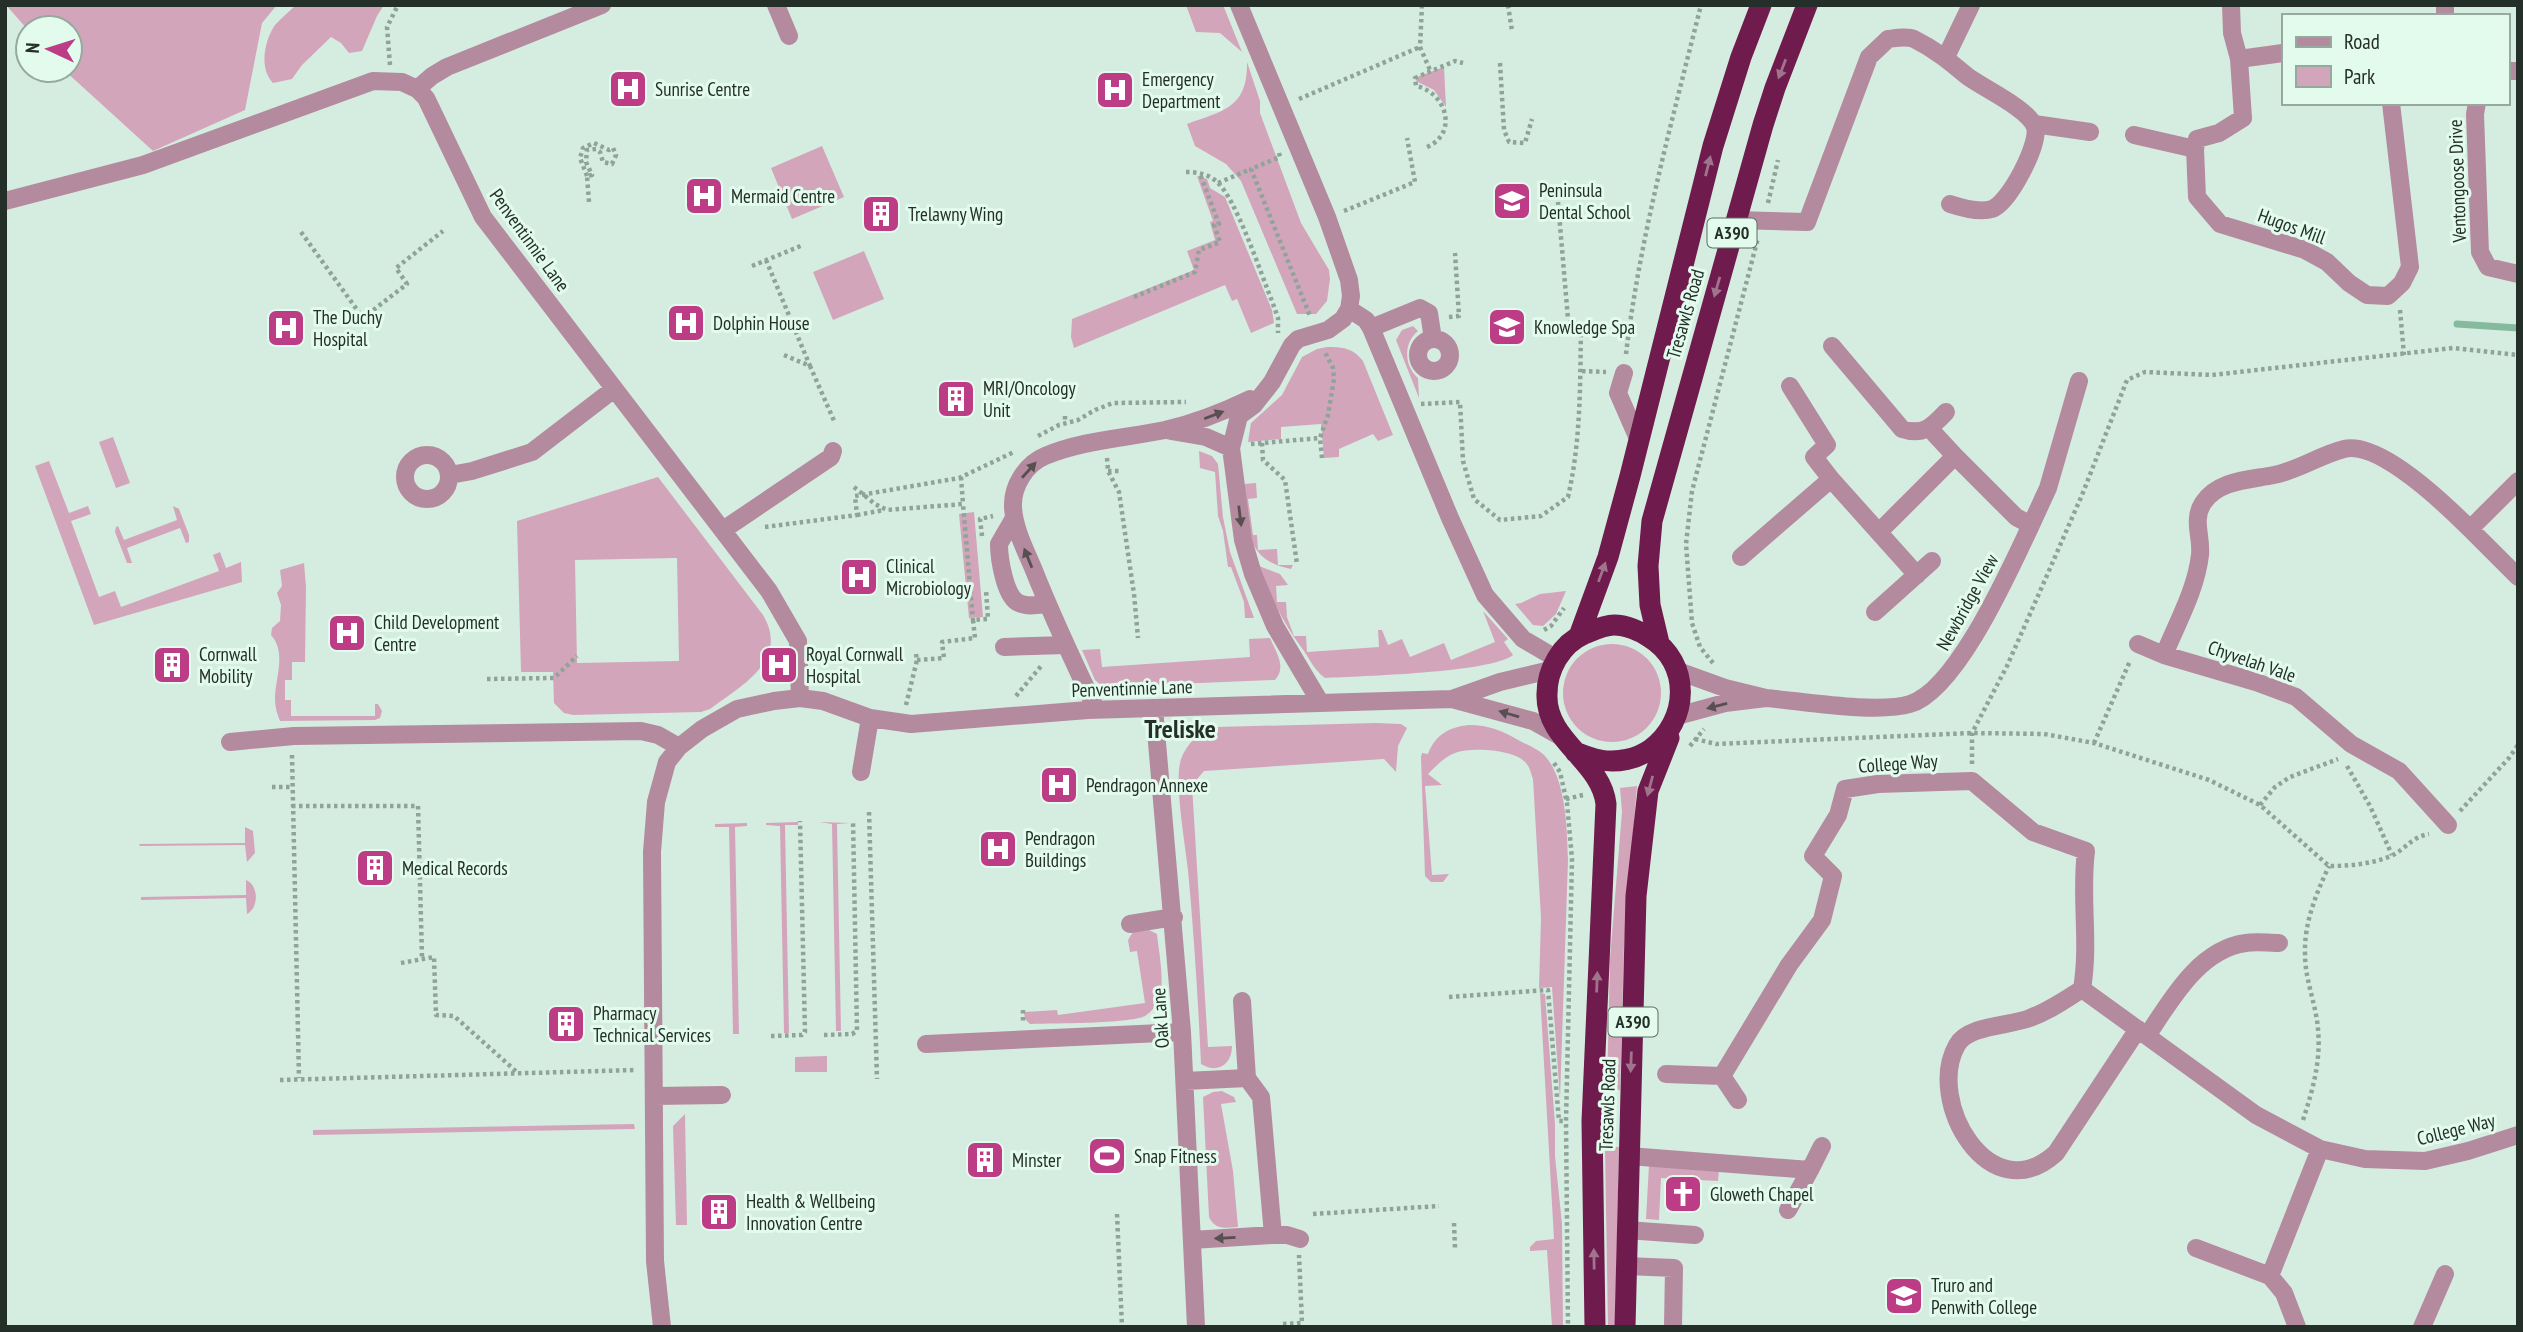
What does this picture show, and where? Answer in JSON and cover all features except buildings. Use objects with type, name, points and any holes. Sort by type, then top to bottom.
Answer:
[{"type":"highway","name":"Tresawls Road","points":[[1578,636],[1608,557],[1713,146],[1741,57],[1761,5]]},
{"type":"highway","name":"Tresawls Road","points":[[1659,643],[1650,605],[1648,566],[1652,522],[1775,88],[1807,5]]},
{"type":"highway","points":[[1578,636],[1598,628],[1616,625],[1640,632],[1659,643]]},
{"type":"highway","name":"A390","points":[[1569,745],[1551,719],[1546,696],[1554,665],[1567,645],[1578,636]]},
{"type":"highway","name":"A390","points":[[1659,643],[1667,651],[1678,671],[1681,689],[1676,719]]},
{"type":"highway","name":"Tresawls Road","points":[[1625,1327],[1636,896],[1643,824],[1653,773],[1676,719]]},
{"type":"highway","points":[[1569,745],[1600,760],[1622,761],[1644,754],[1662,741],[1676,719]]},
{"type":"highway","name":"Tresawls Road","points":[[1569,745],[1597,775],[1605,793],[1606,804],[1592,1121],[1595,1327]]},
{"type":"street","points":[[5,201],[142,165],[373,81],[391,80],[418,89],[432,76],[454,65],[601,5]]},
{"type":"street","points":[[776,5],[789,36]]},
{"type":"street","points":[[1240,5],[1327,217],[1346,267],[1351,296],[1349,309],[1338,324],[1322,338],[1298,338],[1277,374],[1254,405],[1239,416],[1231,448],[1243,540],[1253,574],[1275,626],[1320,702]]},
{"type":"street","points":[[1946,57],[1971,5]]},
{"type":"street","points":[[2134,135],[2195,149],[2197,139],[2219,133],[2243,118],[2239,59],[2232,33],[2231,5]]},
{"type":"street","points":[[1736,220],[1807,222],[1869,57],[1888,38],[1911,38],[1946,57],[1967,76],[2019,110],[2034,124],[2090,132]]},
{"type":"street","points":[[2239,59],[2282,53]]},
{"type":"street","name":"Penventinnie Lane","points":[[418,89],[430,106],[483,217],[769,591],[798,641],[800,698]]},
{"type":"street","points":[[2391,105],[2410,267],[2399,286]]},
{"type":"street","name":"Ventongoose Drive","points":[[2477,105],[2480,252],[2488,267],[2518,274]]},
{"type":"street","points":[[1950,204],[1972,210],[1990,210],[2003,203],[2015,184],[2036,137],[2034,124]]},
{"type":"street","name":"Hugos Mill","points":[[2195,149],[2197,197],[2220,224],[2305,250],[2327,262],[2349,283],[2367,295],[2388,296],[2399,286]]},
{"type":"street","points":[[1371,328],[1420,308],[1429,313],[1433,339]]},
{"type":"street","points":[[1349,309],[1366,320],[1371,328],[1485,595],[1523,639],[1554,665]]},
{"type":"street","points":[[1832,346],[1902,429],[1919,432],[1930,429],[1946,412]]},
{"type":"street","points":[[1624,373],[1618,393],[1639,441]]},
{"type":"street","name":"Newbridge View","points":[[1678,671],[1725,688],[1766,698],[1878,707],[1911,704],[1936,688],[1959,661],[2031,525],[2048,488],[2079,381]]},
{"type":"street","points":[[1790,386],[1827,445],[1814,457],[1917,575]]},
{"type":"street","points":[[450,475],[532,452],[614,389]]},
{"type":"street","points":[[1096,709],[1047,604],[1014,518],[1017,486],[1028,468],[1045,456],[1112,438],[1166,430],[1208,418],[1260,395]]},
{"type":"street","points":[[1930,429],[2016,517],[2031,525]]},
{"type":"street","points":[[1166,430],[1206,437],[1231,448]]},
{"type":"street","points":[[2164,655],[2196,576],[2201,552],[2197,519],[2201,506],[2213,490],[2284,473],[2346,448],[2363,448],[2430,490],[2518,577]]},
{"type":"street","points":[[723,530],[831,457],[833,451]]},
{"type":"street","points":[[1879,532],[1955,456]]},
{"type":"street","points":[[1741,557],[1831,479]]},
{"type":"street","points":[[2470,529],[2518,481]]},
{"type":"street","points":[[1014,518],[999,544],[1007,588],[1012,599],[1019,603],[1047,604]]},
{"type":"street","points":[[1875,612],[1932,561]]},
{"type":"street","name":"Chyvelah Vale","points":[[2138,644],[2164,655],[2256,682],[2296,697],[2351,744],[2399,771],[2448,825]]},
{"type":"street","points":[[1004,647],[1066,645]]},
{"type":"street","name":"Penventinnie Lane","points":[[1452,699],[1554,665]]},
{"type":"street","name":"Penventinnie Lane","points":[[679,747],[702,729],[737,709],[800,698],[823,701],[870,718],[911,724],[1096,709],[1452,699],[1533,721],[1569,745]]},
{"type":"street","name":"Newbridge View","points":[[1676,719],[1725,703],[1766,698]]},
{"type":"street","name":"Oak Lane","points":[[1154,708],[1182,1032],[1196,1327]]},
{"type":"street","points":[[861,772],[870,718]]},
{"type":"street","points":[[230,742],[294,736],[641,731],[659,735],[679,747],[667,762],[656,802],[652,852],[655,1261],[662,1327]]},
{"type":"street","points":[[1972,780],[2034,832],[2086,851],[2083,871],[2087,960],[2082,989],[2061,1004],[2029,1019],[1969,1033],[1957,1044],[1949,1070],[1951,1103],[1963,1131],[1982,1158],[2005,1170],[2028,1170],[2044,1164],[2056,1153],[2142,1032],[2208,958],[2246,943],[2279,943]]},
{"type":"street","name":"College Way","points":[[1722,1076],[1788,965],[1822,920],[1833,876],[1813,856],[1838,815],[1845,789],[1878,784],[1972,780]]},
{"type":"street","points":[[1130,924],[1174,917]]},
{"type":"street","name":"College Way","points":[[2082,989],[2256,1115],[2320,1149],[2365,1159],[2425,1161],[2518,1135]]},
{"type":"street","points":[[1242,1001],[1247,1078],[1261,1097],[1273,1235]]},
{"type":"street","points":[[926,1044],[1182,1032]]},
{"type":"street","points":[[1666,1074],[1722,1076],[1738,1100]]},
{"type":"street","points":[[1185,1081],[1247,1078]]},
{"type":"street","points":[[655,1096],[722,1095]]},
{"type":"street","points":[[1788,1210],[1822,1146]]},
{"type":"street","points":[[2270,1276],[2320,1149]]},
{"type":"street","points":[[1629,1156],[1810,1170]]},
{"type":"street","points":[[1627,1230],[1695,1235]]},
{"type":"street","points":[[1192,1240],[1273,1235],[1300,1238]]},
{"type":"street","points":[[2196,1248],[2270,1276],[2284,1293],[2297,1327]]},
{"type":"street","points":[[1626,1266],[1674,1268],[1673,1327]]},
{"type":"street","points":[[2422,1327],[2445,1274]]},
{"type":"path","points":[[391,80],[387,27],[398,5]]},
{"type":"path","points":[[1508,5],[1511,31]]},
{"type":"path","points":[[1582,371],[1624,373],[1634,288],[1701,5]]},
{"type":"path","points":[[1423,7],[1420,47],[1430,70]]},
{"type":"path","points":[[1297,105],[1294,97],[1303,98],[1420,47]]},
{"type":"path","points":[[1427,147],[1442,136],[1446,121],[1444,109],[1437,97],[1427,88],[1415,84],[1415,78],[1457,61],[1463,63]]},
{"type":"path","points":[[1500,63],[1504,130],[1509,142],[1525,143],[1532,119]]},
{"type":"path","points":[[1327,217],[1415,183],[1407,138]]},
{"type":"path","points":[[587,176],[592,175],[586,162],[587,150],[596,149],[603,162],[612,164],[616,155],[613,148],[609,150],[594,143],[583,148],[580,158],[587,176],[589,202]]},
{"type":"path","points":[[1219,183],[1280,157],[1276,147]]},
{"type":"path","points":[[1725,688],[1726,680],[1700,647],[1692,623],[1686,544],[1692,491],[1778,160]]},
{"type":"path","points":[[1251,169],[1332,368],[1334,379],[1328,415],[1320,438],[1322,458]]},
{"type":"path","points":[[1186,172],[1200,173],[1219,183],[1229,197],[1278,318],[1278,336]]},
{"type":"path","points":[[1134,297],[1195,272],[1199,250],[1220,242],[1214,225],[1219,223],[1200,173]]},
{"type":"path","points":[[1417,404],[1460,402],[1464,461],[1474,499],[1500,520],[1541,516],[1569,497],[1577,459],[1582,371],[1581,327],[1568,318],[1558,202]]},
{"type":"path","points":[[302,232],[363,318],[407,284],[396,268],[443,231]]},
{"type":"path","points":[[752,267],[803,245]]},
{"type":"path","points":[[1431,319],[1459,316],[1455,253]]},
{"type":"path","points":[[766,260],[835,423]]},
{"type":"path","points":[[2399,286],[2404,355]]},
{"type":"path","points":[[1972,780],[1972,733],[2007,666],[2042,589],[2127,380],[2145,372],[2212,375],[2453,348],[2518,355]]},
{"type":"path","points":[[784,355],[810,366]]},
{"type":"path","points":[[1033,440],[1042,433],[1118,402],[1193,402]]},
{"type":"path","points":[[1065,416],[1065,423]]},
{"type":"path","points":[[1231,448],[1320,438]]},
{"type":"path","points":[[1262,443],[1263,460],[1285,480],[1287,513],[1294,532],[1297,564]]},
{"type":"path","points":[[858,515],[855,496],[961,477],[1012,457],[1020,450]]},
{"type":"path","points":[[1107,452],[1108,471],[1119,492],[1138,638]]},
{"type":"path","points":[[1108,471],[1119,471]]},
{"type":"path","points":[[917,660],[944,658],[942,642],[975,638],[961,477]]},
{"type":"path","points":[[854,487],[887,510]]},
{"type":"path","points":[[761,529],[774,524],[963,503]]},
{"type":"path","points":[[982,544],[980,519],[992,517],[998,509]]},
{"type":"path","points":[[973,620],[988,619],[985,581]]},
{"type":"path","points":[[2094,743],[2138,644]]},
{"type":"path","points":[[905,706],[917,660],[916,654]]},
{"type":"path","points":[[487,679],[554,678],[577,656]]},
{"type":"path","points":[[1013,699],[1045,662]]},
{"type":"path","points":[[1683,756],[1705,727]]},
{"type":"path","points":[[1694,739],[1716,744],[1764,744],[1972,733],[2044,734],[2094,743],[2209,780],[2260,806],[2329,866],[2353,866],[2392,855],[2416,836],[2443,831],[2510,758],[2518,745]]},
{"type":"path","points":[[294,736],[292,806],[299,1077]]},
{"type":"path","points":[[2260,806],[2275,787],[2290,777],[2339,759],[2351,744]]},
{"type":"path","points":[[1550,756],[1560,772],[1571,837],[1566,1121],[1568,1327]]},
{"type":"path","points":[[2339,759],[2349,768],[2351,777],[2370,806],[2392,855]]},
{"type":"path","points":[[272,787],[292,787]]},
{"type":"path","points":[[292,806],[418,806],[422,958]]},
{"type":"path","points":[[869,812],[877,1079]]},
{"type":"path","points":[[824,1034],[852,1034],[857,1031],[853,820]]},
{"type":"path","points":[[771,1036],[802,1035],[805,1032],[800,821]]},
{"type":"path","points":[[2298,1137],[2318,1074],[2318,1028],[2309,991],[2305,954],[2309,916],[2329,866]]},
{"type":"path","points":[[401,963],[434,957],[436,1015],[454,1016],[518,1073]]},
{"type":"path","points":[[1449,997],[1548,990],[1559,1121],[1566,1121]]},
{"type":"path","points":[[280,1080],[299,1077],[640,1070]]},
{"type":"path","points":[[1313,1214],[1439,1206]]},
{"type":"path","points":[[1117,1214],[1122,1327]]},
{"type":"path","points":[[1454,1223],[1455,1248]]},
{"type":"path","points":[[1283,1324],[1302,1323],[1300,1238]]},
{"type":"green space","points":[[6,5],[277,5],[262,23],[245,110],[153,151],[79,84],[84,84],[84,14],[14,14]]},
{"type":"green space","points":[[296,5],[384,5],[362,51],[349,53],[341,43],[331,37],[302,65],[292,79],[273,83],[265,63],[268,39],[275,25]]},
{"type":"green space","points":[[1186,5],[1223,5],[1242,52],[1220,33],[1196,32]]},
{"type":"green space","points":[[1247,62],[1260,101],[1260,113],[1301,223],[1329,270],[1327,301],[1316,314],[1297,314],[1241,181],[1226,164],[1195,146],[1187,124],[1222,111],[1238,98],[1246,77]]},
{"type":"green space","points":[[1444,67],[1446,107],[1434,90],[1416,81],[1419,76]]},
{"type":"green space","points":[[822,146],[844,197],[792,219],[771,168]]},
{"type":"green space","points":[[1197,176],[1207,179],[1210,188],[1225,197],[1272,310],[1274,323],[1251,333],[1237,299],[1232,301],[1225,285],[1074,348],[1071,337],[1072,319],[1194,270],[1187,251],[1215,240],[1210,222],[1213,221]]},
{"type":"green space","points":[[864,251],[884,299],[833,320],[813,272]]},
{"type":"green space","points":[[1413,326],[1418,331],[1410,342],[1407,354],[1410,367],[1418,378],[1419,398],[1396,340],[1402,330]]},
{"type":"green space","points":[[1327,347],[1347,349],[1363,361],[1393,435],[1378,441],[1373,434],[1339,449],[1339,457],[1324,458],[1321,424],[1281,427],[1281,439],[1248,442],[1251,423],[1282,395],[1302,357]]},
{"type":"green space","points":[[113,437],[130,483],[116,488],[99,442]]},
{"type":"green space","points":[[1199,451],[1212,456],[1218,464],[1223,517],[1230,552],[1254,618],[1245,618],[1244,602],[1231,567],[1228,567],[1218,516],[1215,472],[1200,468]]},
{"type":"green space","points":[[49,461],[69,513],[88,506],[91,514],[71,521],[99,597],[115,591],[121,607],[219,571],[213,555],[220,552],[226,568],[241,562],[242,582],[94,625],[35,466]]},
{"type":"green space","points":[[658,477],[763,615],[770,631],[766,658],[748,681],[710,709],[701,712],[564,713],[554,703],[553,672],[521,672],[517,521]],"holes":[[[677,558],[679,661],[577,663],[575,560]]]},
{"type":"green space","points":[[1256,483],[1257,498],[1248,499],[1253,535],[1257,535],[1258,550],[1277,549],[1278,565],[1264,558],[1256,549],[1248,527],[1244,484]]},
{"type":"green space","points":[[173,506],[179,509],[189,542],[186,543],[180,528],[127,548],[132,563],[127,563],[115,532],[116,527],[118,526],[124,540],[177,520]]},
{"type":"green space","points":[[974,512],[983,617],[969,618],[959,514]]},
{"type":"green space","points":[[304,563],[305,662],[292,662],[292,680],[285,680],[285,700],[291,700],[291,716],[375,716],[375,704],[378,704],[382,711],[380,718],[280,721],[275,699],[279,658],[276,642],[271,635],[272,628],[280,621],[281,605],[277,593],[282,586],[280,570]]},
{"type":"green space","points":[[1259,566],[1280,574],[1288,585],[1276,586],[1277,602],[1286,602],[1287,617],[1294,636],[1306,636],[1307,652],[1379,647],[1378,630],[1382,630],[1388,645],[1402,639],[1410,657],[1444,643],[1451,660],[1495,642],[1483,611],[1508,639],[1504,642],[1513,655],[1500,661],[1452,670],[1325,678],[1318,672],[1313,665],[1284,621]]},
{"type":"green space","points":[[1566,591],[1556,614],[1543,626],[1533,625],[1515,604],[1540,594]]},
{"type":"green space","points":[[1270,638],[1280,665],[1275,680],[1103,687],[1095,680],[1082,650],[1100,649],[1102,667],[1250,657],[1249,639]]},
{"type":"green space","points":[[1612,644],[1631,647],[1647,658],[1658,674],[1661,693],[1658,712],[1647,728],[1631,739],[1612,742],[1593,739],[1577,728],[1566,712],[1563,693],[1566,674],[1577,658],[1593,647]]},
{"type":"green space","points":[[1401,724],[1407,728],[1398,746],[1396,772],[1384,759],[1204,771],[1192,785],[1208,1047],[1232,1046],[1229,1058],[1222,1066],[1213,1068],[1201,1064],[1192,919],[1179,786],[1180,763],[1185,751],[1199,735],[1216,727]]},
{"type":"green space","points":[[1469,725],[1496,729],[1539,751],[1551,765],[1561,790],[1568,860],[1560,1099],[1552,987],[1539,988],[1541,918],[1533,779],[1526,763],[1520,758],[1492,750],[1462,751],[1440,762],[1428,774],[1442,785],[1425,786],[1432,875],[1449,874],[1443,882],[1431,882],[1425,876],[1422,753],[1428,754],[1444,733]]},
{"type":"green space","points":[[1637,786],[1624,946],[1620,1090],[1607,1090],[1610,958],[1622,812],[1620,788]]},
{"type":"green space","points":[[798,822],[798,825],[785,825],[789,1033],[784,1033],[780,826],[766,823]]},
{"type":"green space","points":[[819,822],[850,823],[837,824],[841,1031],[836,1031],[832,824]]},
{"type":"green space","points":[[747,823],[747,826],[735,827],[739,1034],[733,1034],[729,827],[715,827],[715,824]]},
{"type":"green space","points":[[245,827],[253,831],[255,853],[247,862],[245,845],[139,844],[245,843]]},
{"type":"green space","points":[[246,880],[253,887],[256,897],[254,907],[247,914],[246,898],[141,900],[141,897],[246,895]]},
{"type":"green space","points":[[1149,930],[1157,934],[1162,984],[1158,1002],[1145,1016],[1136,1019],[1072,1023],[1030,1024],[1025,1019],[1024,1012],[1057,1010],[1058,1015],[1145,1003],[1137,951],[1130,952],[1128,940],[1133,932]]},
{"type":"green space","points":[[1540,993],[1545,994],[1562,1224],[1563,1327],[1552,1327],[1547,1250],[1530,1251],[1536,1241],[1554,1239]]},
{"type":"green space","points":[[827,1056],[827,1072],[795,1072],[795,1057]]},
{"type":"green space","points":[[1222,1091],[1234,1097],[1236,1102],[1221,1104],[1233,1171],[1238,1227],[1225,1228],[1217,1226],[1209,1217],[1203,1097]]},
{"type":"green space","points":[[685,1114],[687,1225],[676,1225],[673,1126]]},
{"type":"green space","points":[[634,1124],[635,1129],[313,1135],[313,1130]]},
{"type":"green space","points":[[1605,1147],[1619,1147],[1615,1327],[1608,1327]]},
{"type":"green space","points":[[1649,1165],[1719,1170],[1718,1181],[1661,1178],[1659,1220],[1646,1219]]},
{"type":"waterway","points":[[2457,324],[2518,328]]},
{"type":"place","name":"Sunrise Centre","points":[[628,89]]},
{"type":"place","name":"Emergency Department","points":[[1115,90]]},
{"type":"place","name":"Mermaid Centre","points":[[704,196]]},
{"type":"place","name":"Peninsula Dental School","points":[[1512,201]]},
{"type":"place","name":"Trelawny Wing","points":[[881,214]]},
{"type":"place","name":"Dolphin House","points":[[686,323]]},
{"type":"place","name":"Knowledge Spa","points":[[1507,327]]},
{"type":"place","name":"The Duchy Hospital","points":[[286,328]]},
{"type":"place","name":"MRI/Oncology Unit","points":[[956,399]]},
{"type":"place","name":"Clinical Microbiology","points":[[859,577]]},
{"type":"place","name":"Child Development Centre","points":[[347,633]]},
{"type":"place","name":"Cornwall Mobility","points":[[172,665]]},
{"type":"place","name":"Royal Cornwall Hospital","points":[[779,665]]},
{"type":"place","name":"Pendragon Annexe","points":[[1059,785]]},
{"type":"place","name":"Pendragon Buildings","points":[[998,849]]},
{"type":"place","name":"Medical Records","points":[[375,868]]},
{"type":"place","name":"Pharmacy Technical Services","points":[[566,1024]]},
{"type":"place","name":"Snap Fitness","points":[[1107,1156]]},
{"type":"place","name":"Minster","points":[[985,1160]]},
{"type":"place","name":"Gloweth Chapel","points":[[1683,1194]]},
{"type":"place","name":"Health & Wellbeing Innovation Centre","points":[[719,1212]]},
{"type":"place","name":"Truro and Penwith College","points":[[1904,1296]]},
{"type":"district","name":"Treliske","points":[[1180,729]]}]
